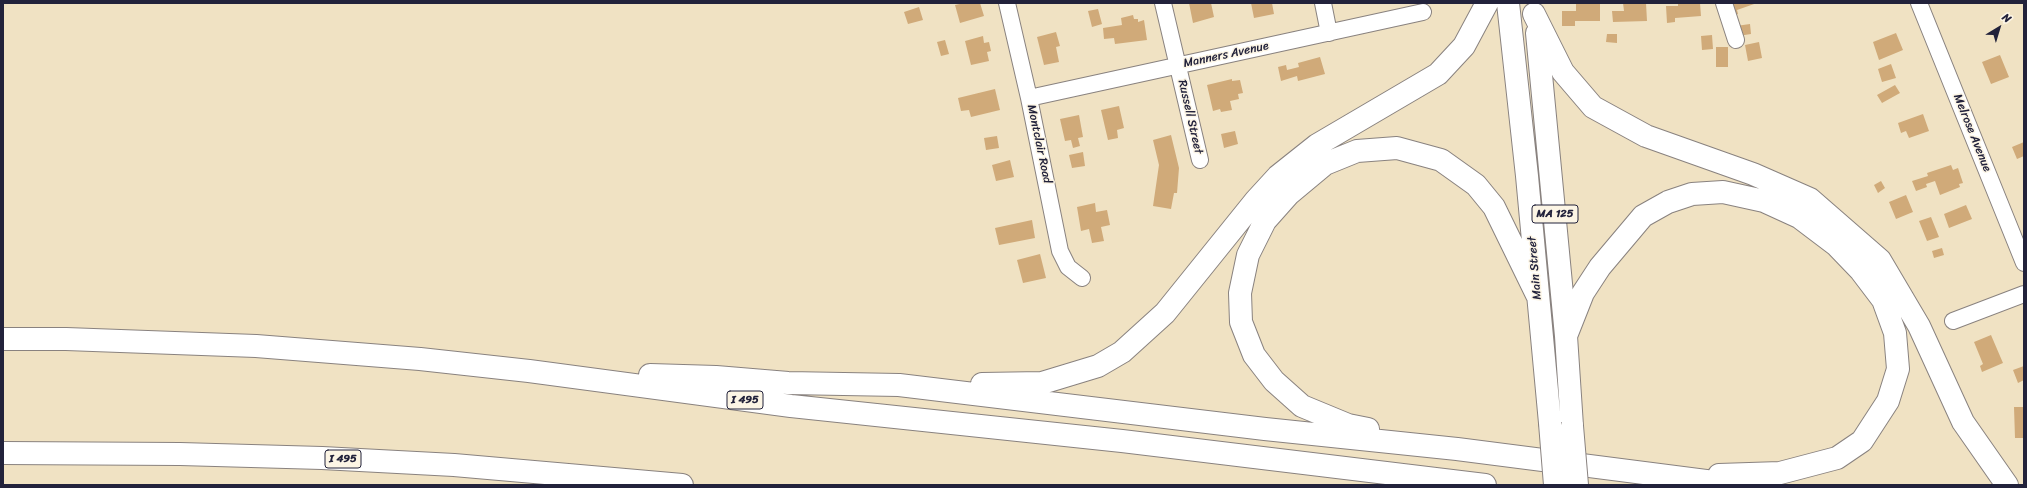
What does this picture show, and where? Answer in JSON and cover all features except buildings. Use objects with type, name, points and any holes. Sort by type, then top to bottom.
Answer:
[{"type":"highway","points":[[529,370],[716,377],[788,383],[899,385],[1042,383],[1098,366],[1122,352],[1165,314],[1256,200],[1278,176],[1317,145],[1438,74],[1464,46],[1487,3]]},
{"type":"highway","name":"Main Street","points":[[1508,3],[1528,176],[1537,295],[1555,485]]},
{"type":"highway","points":[[1533,9],[1562,72],[1593,107],[1646,136],[1753,174],[1810,199],[1880,260],[1919,326],[1963,422],[2007,485]]},
{"type":"highway","name":"Main Street","points":[[1533,9],[1541,66],[1566,336],[1577,485]]},
{"type":"highway","points":[[1457,449],[1348,425],[1302,406],[1274,381],[1254,355],[1241,322],[1240,293],[1248,255],[1265,221],[1289,194],[1325,164],[1357,151],[1397,148],[1441,160],[1476,185],[1494,207],[1537,295]]},
{"type":"highway","points":[[1566,336],[1583,294],[1617,244],[1643,216],[1668,202],[1692,194],[1723,192],[1764,200],[1799,217],[1836,245],[1861,271],[1883,300],[1895,333],[1898,369],[1888,401],[1862,441],[1837,458],[1780,473],[1678,477]]},
{"type":"highway","name":"I 495","points":[[3,339],[66,339],[256,346],[420,359],[529,370],[792,406],[1122,441],[1485,485]]},
{"type":"highway","points":[[899,385],[1265,429],[1457,449],[1737,485]]},
{"type":"highway","name":"I 495","points":[[3,453],[180,454],[322,458],[454,465],[682,485]]},
{"type":"street","name":"Montclair Road","points":[[1007,3],[1030,98],[1060,251],[1068,267],[1082,278]]},
{"type":"street","name":"Russell Street","points":[[1163,3],[1200,160]]},
{"type":"street","points":[[1322,3],[1329,33]]},
{"type":"street","points":[[1724,3],[1736,40]]},
{"type":"street","name":"Melrose Avenue","points":[[1919,3],[2024,263]]},
{"type":"street","name":"Manners Avenue","points":[[1030,98],[1423,12]]},
{"type":"street","points":[[1953,321],[2024,294]]}]
